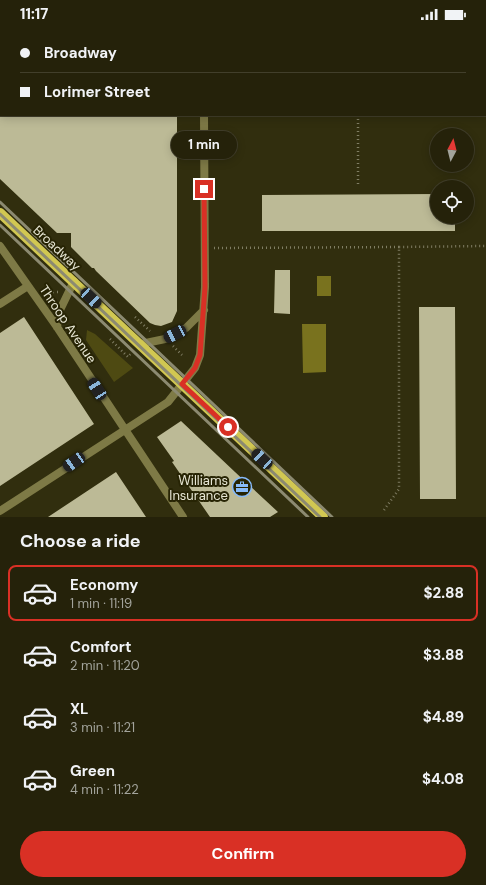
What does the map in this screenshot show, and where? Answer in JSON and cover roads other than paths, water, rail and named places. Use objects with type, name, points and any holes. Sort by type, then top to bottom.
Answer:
[{"type":"main road","name":"Broadway","points":[[0,213],[141,344],[318,515]]},
{"type":"street","points":[[0,511],[168,402],[195,368],[200,355],[205,287],[204,116]]},
{"type":"street","name":"Throop Avenue","points":[[0,246],[57,327],[183,517]]},
{"type":"street","points":[[57,327],[60,310],[74,281]]},
{"type":"street","points":[[0,304],[28,286]]},
{"type":"street","points":[[141,344],[165,339],[186,328],[204,310]]},
{"type":"railway","points":[[0,202],[332,517]]},
{"type":"railway","points":[[0,214],[320,517]]},
{"type":"railway","points":[[0,225],[308,517]]},
{"type":"place","name":"Williams Insurance","points":[[242,487]]}]
